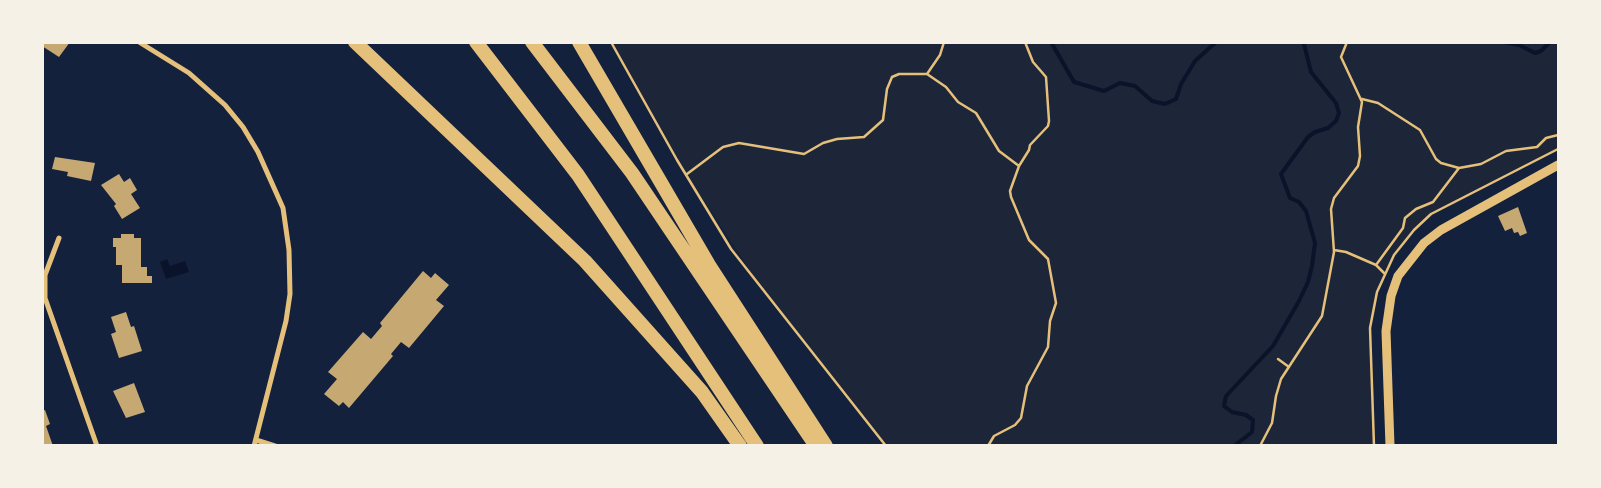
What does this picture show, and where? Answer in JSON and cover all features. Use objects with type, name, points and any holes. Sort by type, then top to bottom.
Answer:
[{"type":"highway","points":[[355,42],[585,261],[702,392],[740,446]]},
{"type":"highway","points":[[476,42],[578,175],[757,446]]},
{"type":"highway","points":[[532,42],[632,173],[816,446]]},
{"type":"highway","points":[[579,42],[709,265],[826,446]]},
{"type":"street","points":[[139,42],[189,73],[225,105],[243,127],[258,152],[283,208],[289,250],[290,294],[286,321],[255,443],[275,446]]},
{"type":"street","points":[[1390,446],[1386,331],[1391,296],[1398,276],[1424,244],[1441,230],[1558,165]]},
{"type":"street","points":[[59,238],[45,275],[45,298],[97,446]]},
{"type":"path","points":[[611,42],[731,249],[886,446]]},
{"type":"path","points":[[927,74],[940,55],[944,42]]},
{"type":"path","points":[[988,446],[994,436],[1015,425],[1021,418],[1027,386],[1048,347],[1050,321],[1056,303],[1048,259],[1029,240],[1010,196],[1019,166],[1033,141],[1048,126],[1050,115],[1046,77],[1033,62],[1025,42]]},
{"type":"path","points":[[1260,446],[1272,423],[1278,385],[1322,316],[1334,250],[1330,214],[1334,198],[1358,166],[1360,156],[1358,127],[1362,99],[1342,60],[1341,48],[1347,42]]},
{"type":"path","points":[[687,174],[723,147],[739,142],[804,154],[823,142],[864,137],[883,120],[887,89],[892,77],[900,74],[927,74],[946,87],[958,102],[976,113],[999,150],[1019,166]]},
{"type":"path","points":[[1362,99],[1378,103],[1420,130],[1432,155],[1440,162],[1459,168],[1481,164],[1506,151],[1537,147],[1546,138],[1558,136]]},
{"type":"path","points":[[1374,446],[1370,328],[1372,310],[1384,273],[1394,255],[1414,230],[1432,214],[1558,149]]},
{"type":"path","points":[[1376,264],[1403,228],[1406,218],[1416,209],[1433,202],[1459,168]]},
{"type":"path","points":[[1334,250],[1346,252],[1376,264],[1384,273]]},
{"type":"path","points":[[1278,360],[1290,367]]},
{"type":"shaded area","points":[[611,43],[1558,43],[1558,148],[1432,216],[1405,240],[1394,255],[1377,292],[1371,322],[1374,445],[886,445],[757,281],[677,160]]},
{"type":"shaded area","points":[[167,259],[170,266],[185,261],[189,272],[166,279],[160,262]]},
{"type":"building","points":[[42,42],[70,42],[59,57],[42,46]]},
{"type":"building","points":[[55,157],[95,163],[91,181],[67,176],[68,172],[52,169]]},
{"type":"building","points":[[119,174],[124,182],[130,178],[137,190],[131,194],[140,208],[122,219],[114,206],[116,204],[101,185]]},
{"type":"building","points":[[1518,207],[1527,233],[1520,236],[1518,232],[1514,233],[1512,228],[1505,231],[1498,216]]},
{"type":"building","points":[[121,234],[134,234],[134,238],[141,238],[141,267],[147,267],[147,276],[152,276],[152,283],[122,283],[122,265],[116,265],[116,247],[113,247],[113,238],[121,238]]},
{"type":"building","points":[[423,271],[431,278],[435,273],[449,285],[436,300],[444,306],[409,348],[401,342],[391,354],[393,356],[349,408],[343,402],[339,406],[324,394],[337,379],[328,372],[363,332],[371,339],[382,326],[380,323]]},
{"type":"building","points":[[126,312],[131,327],[134,326],[142,351],[119,358],[111,334],[116,332],[111,317]]},
{"type":"building","points":[[134,383],[145,412],[126,418],[113,391]]},
{"type":"building","points":[[45,410],[50,424],[46,426],[53,446],[42,446],[42,411]]},
{"type":"waterway","points":[[1051,42],[1074,82],[1104,91],[1120,83],[1135,86],[1152,101],[1165,104],[1176,99],[1181,84],[1195,61],[1216,42]]},
{"type":"waterway","points":[[1234,446],[1252,432],[1253,420],[1246,415],[1232,412],[1224,406],[1226,396],[1273,346],[1299,301],[1308,282],[1312,266],[1315,243],[1306,211],[1299,202],[1290,198],[1281,174],[1308,137],[1315,132],[1328,128],[1336,121],[1339,113],[1336,103],[1311,72],[1302,42]]},
{"type":"waterway","points":[[1504,42],[1519,45],[1535,53],[1541,51],[1550,42]]}]
